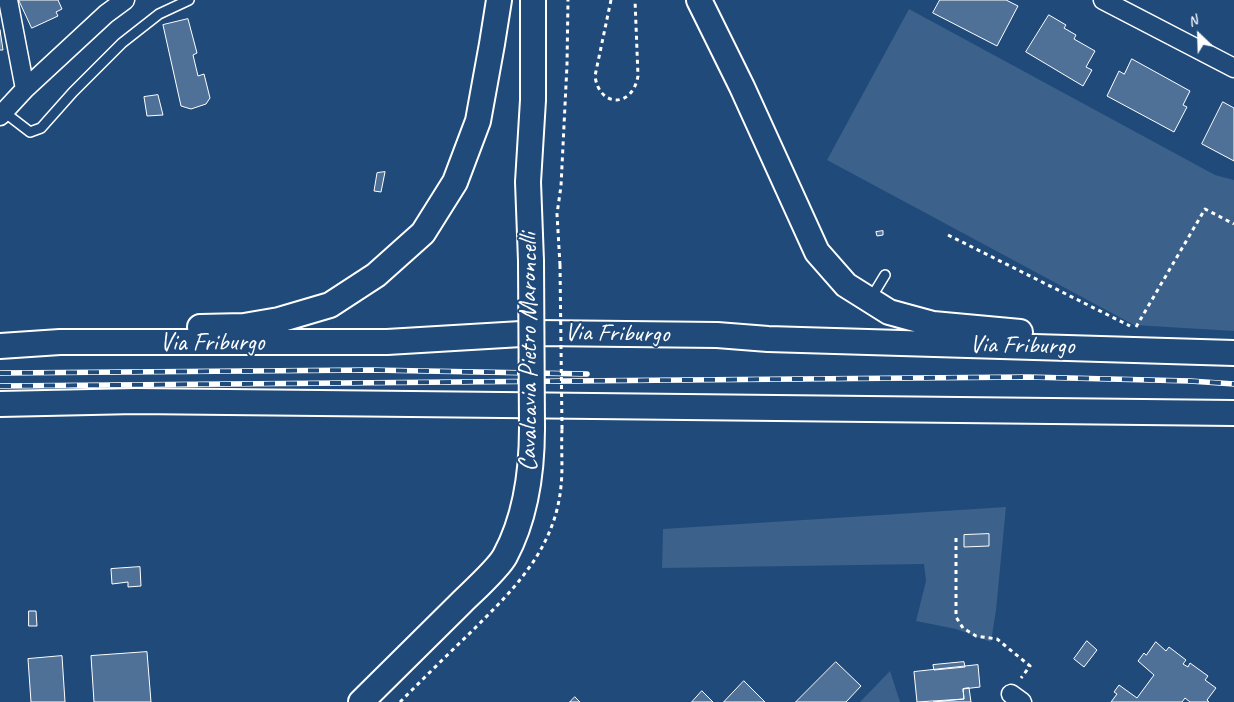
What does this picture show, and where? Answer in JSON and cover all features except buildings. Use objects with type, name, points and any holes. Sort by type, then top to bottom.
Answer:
[{"type":"street","points":[[8,0],[25,89]]},
{"type":"street","points":[[2,114],[25,89],[106,14],[125,0]]},
{"type":"street","points":[[60,342],[177,328],[244,326],[279,320],[330,305],[376,275],[423,233],[455,182],[478,121],[499,0]]},
{"type":"street","name":"Cavalcavia Pietro Maroncelli","points":[[361,702],[504,558],[518,525],[532,458],[531,261],[528,182],[533,100],[533,0]]},
{"type":"street","points":[[699,0],[742,87],[817,252],[846,285],[889,312],[933,324],[1056,335],[1108,348]]},
{"type":"street","points":[[1103,0],[1234,68]]},
{"type":"street","name":"Via Friburgo","points":[[0,346],[60,342],[387,342],[538,333],[604,333],[717,335],[768,339],[1234,353]]},
{"type":"street","points":[[0,404],[146,402],[1234,412]]},
{"type":"lane","points":[[2,114],[30,132],[41,128],[122,43],[159,14],[189,0]]},
{"type":"lane","points":[[870,301],[885,275]]},
{"type":"path","points":[[562,429],[558,214],[567,65],[568,0]]},
{"type":"path","points":[[611,0],[596,84],[610,98],[617,100],[625,98],[632,93],[637,81],[635,0]]},
{"type":"path","points":[[948,235],[1135,329],[1205,209],[1234,224]]},
{"type":"path","points":[[956,538],[956,617],[963,628],[976,636],[997,639],[1030,666],[1017,698]]},
{"type":"path","points":[[400,702],[502,602]]},
{"type":"shaded area","points":[[909,9],[1215,175],[1234,180],[1234,331],[1134,325],[827,160]]},
{"type":"shaded area","points":[[1006,507],[991,642],[956,629],[916,621],[926,581],[924,564],[662,568],[663,529]]},
{"type":"shaded area","points":[[890,671],[900,702],[860,702]]},
{"type":"railway","points":[[0,373],[371,370],[587,374]]},
{"type":"railway","points":[[0,386],[1028,377],[1190,381],[1234,384]]}]
